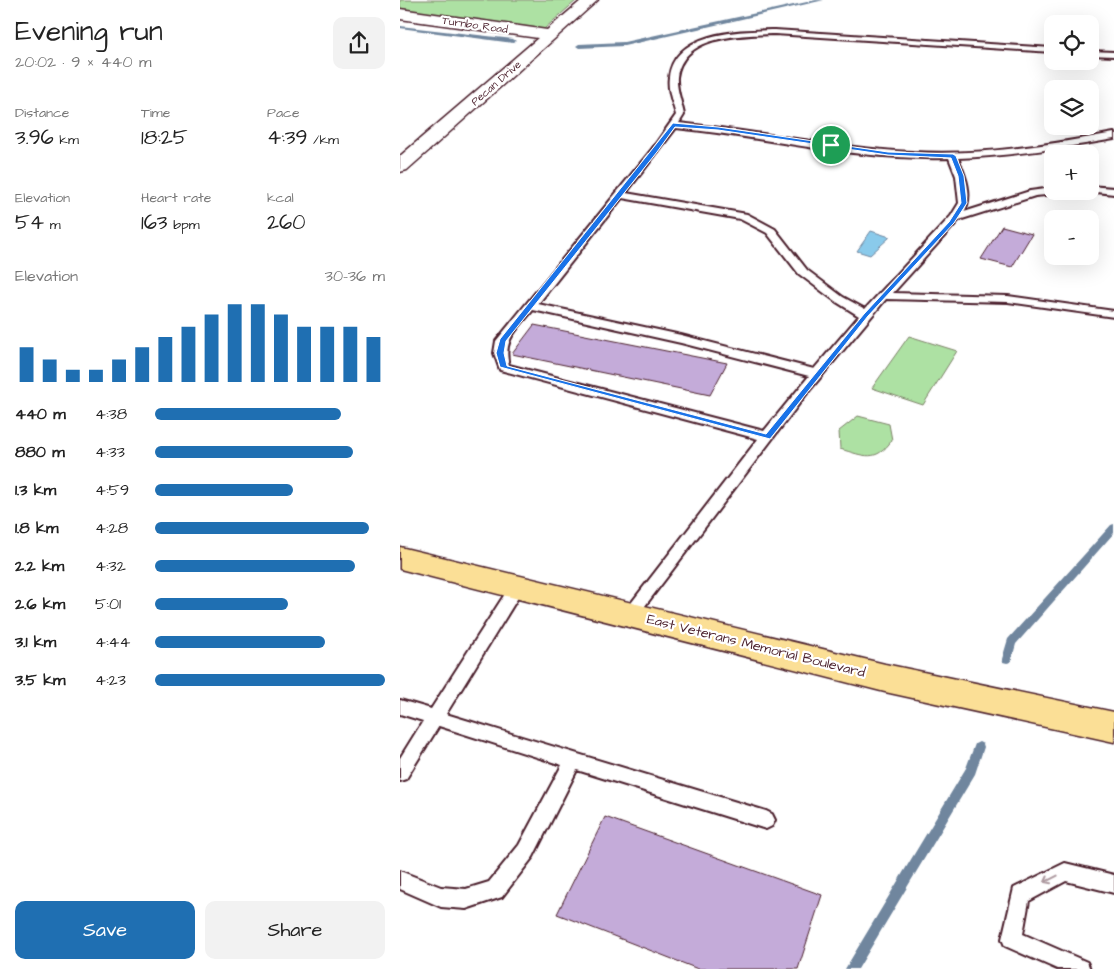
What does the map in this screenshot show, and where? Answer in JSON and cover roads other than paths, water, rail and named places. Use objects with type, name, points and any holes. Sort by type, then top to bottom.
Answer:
[{"type":"main road","name":"East Veterans Memorial Boulevard","points":[[400,558],[885,678],[1114,727]]},
{"type":"street","name":"Pecan Drive","points":[[403,160],[591,0]]},
{"type":"street","name":"Turnbo Road","points":[[400,14],[551,35]]},
{"type":"lane","points":[[768,437],[504,367],[500,353],[502,341],[656,151],[680,115],[673,77],[678,58],[696,44],[737,33],[775,32],[1044,49]]},
{"type":"lane","points":[[1099,53],[1114,54]]},
{"type":"lane","points":[[673,125],[718,128],[888,153],[953,156],[1074,144],[1114,136]]},
{"type":"lane","points":[[630,615],[817,374],[866,315],[955,218],[964,203],[961,176],[953,156]]},
{"type":"lane","points":[[1099,190],[1114,191]]},
{"type":"lane","points":[[955,218],[1034,193],[1044,192]]},
{"type":"lane","points":[[620,195],[743,216],[771,231],[803,272],[839,299],[866,315]]},
{"type":"lane","points":[[884,296],[1008,299],[1114,314]]},
{"type":"lane","points":[[530,306],[681,339],[817,374]]},
{"type":"lane","points":[[400,773],[517,587]]},
{"type":"lane","points":[[400,706],[766,820]]},
{"type":"lane","points":[[400,880],[441,897],[466,899],[495,890],[526,851],[573,760]]},
{"type":"lane","points":[[1080,969],[1012,939],[1021,894],[1065,872],[1114,884]]},
{"type":"water","points":[[871,231],[890,237],[870,255],[857,251]]},
{"type":"waterway","points":[[579,46],[624,44],[822,0]]},
{"type":"waterway","points":[[400,27],[513,41]]},
{"type":"waterway","points":[[1007,659],[1012,642],[1114,527]]},
{"type":"waterway","points":[[851,969],[971,770],[979,747]]}]
